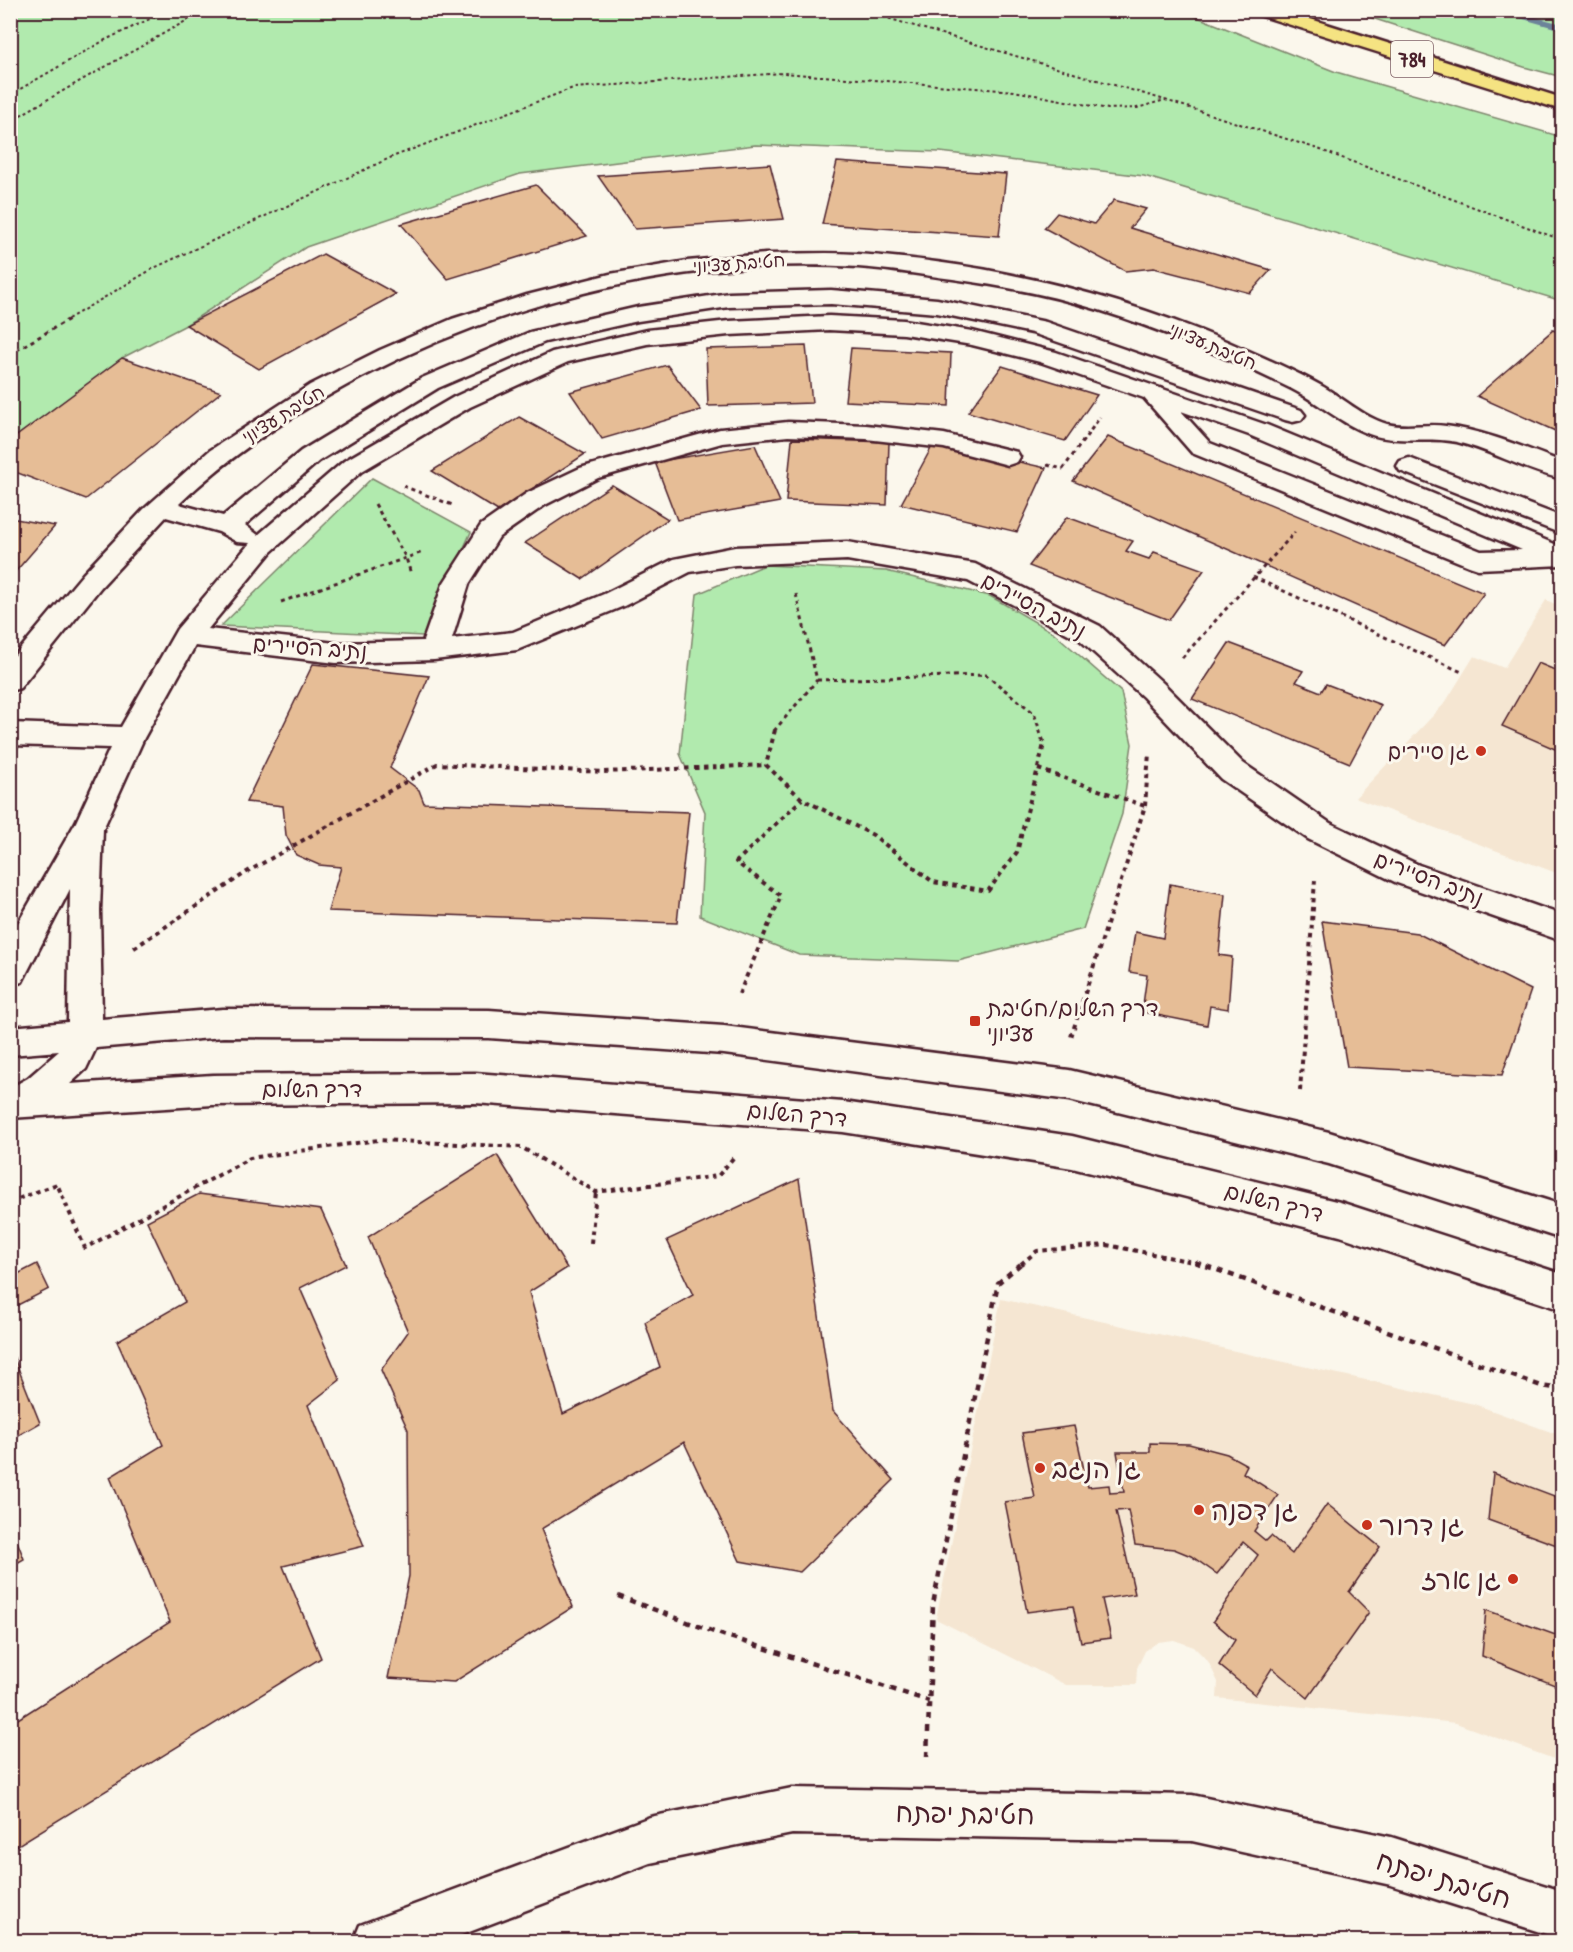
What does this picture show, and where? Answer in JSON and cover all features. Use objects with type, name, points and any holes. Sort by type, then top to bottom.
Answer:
[{"type":"main road","name":"784","points":[[1262,10],[1563,104]]},
{"type":"street","name":"חטיבת עציוני","points":[[10,681],[66,608],[163,508],[204,470],[250,433],[340,378],[436,333],[527,300],[674,268],[782,260],[849,260],[986,278],[1073,295],[1198,338],[1308,388],[1348,415],[1383,431],[1401,449],[1407,478]]},
{"type":"street","name":"חטיבת עציוני","points":[[228,526],[310,456],[430,383],[538,337],[638,314],[729,300],[831,297],[948,308],[1038,327],[1293,415],[1348,415]]},
{"type":"street","points":[[10,972],[29,932],[90,824],[129,738],[187,636],[262,546],[353,466],[462,402],[560,357],[647,337],[729,328],[829,323],[904,327],[972,338],[1048,357],[1258,430],[1563,526]]},
{"type":"street","points":[[1151,392],[1202,448],[1478,560],[1563,557]]},
{"type":"street","name":"חטיבת עציוני","points":[[1258,430],[1293,415]]},
{"type":"street","points":[[434,650],[456,584],[490,531],[536,499],[589,473],[720,436],[788,429],[866,432],[944,441],[1008,457]]},
{"type":"street","name":"חטיבת עציוני","points":[[1383,431],[1417,430],[1478,440],[1563,471]]},
{"type":"street","points":[[1407,478],[1563,557]]},
{"type":"street","points":[[163,508],[228,526],[262,546]]},
{"type":"street","name":"נתיב הסיירים","points":[[187,636],[336,653],[434,650],[517,641],[614,600],[683,565],[735,556],[785,552],[847,551],[975,573],[1090,633],[1153,690],[1232,771],[1319,831],[1408,874],[1563,928]]},
{"type":"street","points":[[10,734],[129,738]]},
{"type":"street","points":[[12,1103],[56,1077],[74,1059],[85,1035],[83,967],[90,824]]},
{"type":"street","points":[[10,1041],[223,1023],[489,1024],[724,1040],[1069,1085],[1329,1148],[1563,1221]]},
{"type":"street","name":"דרך השלום","points":[[12,1103],[213,1089],[475,1088],[843,1117],[1071,1152],[1340,1219],[1563,1292]]},
{"type":"street","name":"חטיבת יפתח","points":[[377,1941],[650,1840],[792,1811],[1192,1818],[1391,1861],[1563,1915]]},
{"type":"path","points":[[10,95],[103,41],[169,10]]},
{"type":"path","points":[[10,121],[205,10]]},
{"type":"path","points":[[860,10],[1165,100],[1318,149],[1563,240]]},
{"type":"path","points":[[10,354],[154,268],[392,157],[573,88],[783,73],[1014,91],[1108,109],[1137,108],[1165,100]]},
{"type":"path","points":[[1067,464],[1102,414]]},
{"type":"path","points":[[353,466],[500,524]]},
{"type":"path","points":[[353,466],[406,558],[434,650]]},
{"type":"path","points":[[1153,690],[1326,498]]},
{"type":"path","points":[[275,604],[500,524]]},
{"type":"path","points":[[785,552],[817,680]]},
{"type":"path","points":[[1253,577],[1464,673]]},
{"type":"path","points":[[83,967],[128,952],[247,872],[437,764],[603,772],[766,765],[802,799],[873,835],[933,882],[988,891],[1017,852],[1044,744],[1034,713],[986,675],[817,680],[773,732],[766,765]]},
{"type":"path","points":[[1038,769],[1146,806],[1078,1013]]},
{"type":"path","points":[[724,1040],[750,964],[781,896],[736,862],[802,799]]},
{"type":"path","points":[[1297,1140],[1319,831]]},
{"type":"path","points":[[10,1202],[57,1184],[85,1248],[250,1158],[378,1140],[521,1147],[596,1192],[718,1176]]},
{"type":"path","points":[[591,1243],[596,1192]]},
{"type":"path","points":[[925,1812],[933,1604],[998,1282],[1037,1251],[1107,1245],[1204,1264],[1541,1386],[1563,1389]]},
{"type":"path","points":[[618,1596],[714,1632],[929,1701]]},
{"type":"shaded area","name":"גן סיירים","points":[[1546,600],[1562,607],[1562,875],[1355,798],[1445,703],[1474,656],[1504,668]]},
{"type":"shaded area","points":[[1001,1299],[1474,1404],[1562,1436],[1562,1762],[1456,1723],[1217,1698],[1218,1682],[1208,1661],[1194,1647],[1174,1640],[1158,1642],[1145,1651],[1137,1668],[1136,1685],[1066,1685],[936,1619]]},
{"type":"green space","points":[[11,11],[1182,11],[1336,72],[1562,137],[1562,301],[1144,176],[940,152],[755,145],[520,174],[306,247],[186,325],[122,358],[11,441]]},
{"type":"green space","points":[[1350,11],[1562,11],[1562,77],[1524,67]]},
{"type":"green space","points":[[372,478],[471,532],[423,636],[221,626]]},
{"type":"green space","points":[[765,565],[886,571],[990,596],[1054,633],[1121,692],[1132,744],[1122,814],[1083,929],[958,961],[799,955],[700,916],[705,812],[680,754],[697,594]]},
{"type":"green space","points":[[967,1934],[1130,1941],[813,1941],[843,1935]]},
{"type":"building","points":[[837,162],[1006,174],[999,236],[822,224]]},
{"type":"building","points":[[770,164],[784,219],[635,229],[598,176]]},
{"type":"building","points":[[536,185],[587,236],[448,279],[401,224]]},
{"type":"building","points":[[1114,200],[1146,209],[1130,228],[1271,270],[1250,293],[1154,268],[1125,271],[1044,228],[1057,213],[1094,224]]},
{"type":"building","points":[[323,254],[396,294],[259,369],[186,325]]},
{"type":"building","points":[[1553,330],[1562,334],[1562,434],[1477,396]]},
{"type":"building","points":[[806,346],[812,403],[708,406],[706,349]]},
{"type":"building","points":[[851,348],[951,353],[949,406],[845,401]]},
{"type":"building","points":[[122,358],[221,392],[86,499],[10,470],[10,441]]},
{"type":"building","points":[[667,365],[701,410],[602,439],[570,392]]},
{"type":"building","points":[[1002,366],[1097,395],[1065,441],[968,412]]},
{"type":"building","points":[[519,417],[585,454],[498,511],[432,471]]},
{"type":"building","points":[[1108,437],[1484,593],[1445,645],[1073,481]]},
{"type":"building","points":[[792,439],[889,442],[887,505],[786,501]]},
{"type":"building","points":[[934,443],[1046,468],[1017,532],[901,504]]},
{"type":"building","points":[[755,445],[780,502],[677,520],[655,462]]},
{"type":"building","points":[[612,485],[668,519],[582,579],[525,543]]},
{"type":"building","points":[[1067,517],[1133,541],[1126,551],[1149,559],[1154,552],[1204,570],[1169,620],[1029,566]]},
{"type":"building","points":[[10,518],[55,526],[10,578]]},
{"type":"building","points":[[1229,643],[1303,671],[1296,682],[1321,692],[1326,684],[1381,705],[1350,763],[1192,699]]},
{"type":"building","points":[[1538,663],[1562,673],[1562,752],[1502,726]]},
{"type":"building","points":[[313,664],[429,676],[390,768],[419,790],[424,803],[689,812],[677,923],[328,911],[341,867],[319,865],[296,855],[286,835],[283,806],[246,802]]},
{"type":"building","points":[[1170,884],[1225,894],[1219,955],[1232,957],[1228,1009],[1210,1006],[1207,1025],[1142,1012],[1147,975],[1129,972],[1135,932],[1163,938]]},
{"type":"building","points":[[1322,921],[1417,933],[1531,990],[1502,1075],[1347,1067]]},
{"type":"building","points":[[497,1155],[567,1268],[529,1292],[563,1414],[660,1367],[645,1322],[693,1295],[667,1240],[799,1179],[833,1411],[894,1480],[800,1572],[740,1561],[684,1442],[541,1529],[573,1607],[454,1682],[388,1678],[409,1576],[408,1430],[381,1370],[408,1332],[368,1237]]},
{"type":"building","points":[[199,1194],[321,1210],[346,1265],[300,1288],[340,1380],[308,1405],[364,1546],[283,1566],[321,1658],[10,1850],[10,1724],[170,1622],[110,1477],[163,1445],[117,1341],[185,1302],[147,1221]]},
{"type":"building","points":[[37,1264],[49,1289],[10,1309],[10,1278]]},
{"type":"building","points":[[10,1348],[40,1423],[10,1440]]},
{"type":"building","points":[[1074,1426],[1088,1487],[1109,1485],[1110,1493],[1124,1492],[1117,1452],[1150,1452],[1150,1443],[1189,1444],[1227,1454],[1247,1465],[1243,1473],[1278,1495],[1254,1531],[1266,1541],[1271,1536],[1292,1554],[1327,1504],[1380,1547],[1349,1592],[1369,1612],[1308,1698],[1272,1668],[1255,1695],[1219,1665],[1235,1640],[1213,1621],[1258,1555],[1243,1542],[1217,1574],[1191,1556],[1174,1549],[1135,1545],[1128,1510],[1116,1511],[1135,1594],[1102,1599],[1111,1638],[1081,1642],[1073,1606],[1027,1612],[1005,1502],[1035,1498],[1022,1433]]},
{"type":"building","points":[[1493,1473],[1562,1499],[1562,1547],[1488,1520]]},
{"type":"building","points":[[10,1523],[24,1559],[10,1567]]},
{"type":"building","points":[[1486,1610],[1561,1637],[1562,1620],[1562,1688],[1482,1656]]},
{"type":"waterway","points":[[1496,10],[1562,27]]},
{"type":"place","name":"גן סיירים","points":[[1481,751]]},
{"type":"place","name":"דרך השלום/חטיבת עציוני","points":[[975,1021]]},
{"type":"place","name":"גן הנגב","points":[[1040,1468]]},
{"type":"place","name":"גן דפנה","points":[[1199,1510]]},
{"type":"place","name":"גן דרור","points":[[1367,1525]]},
{"type":"place","name":"גן ארז","points":[[1513,1579]]}]
